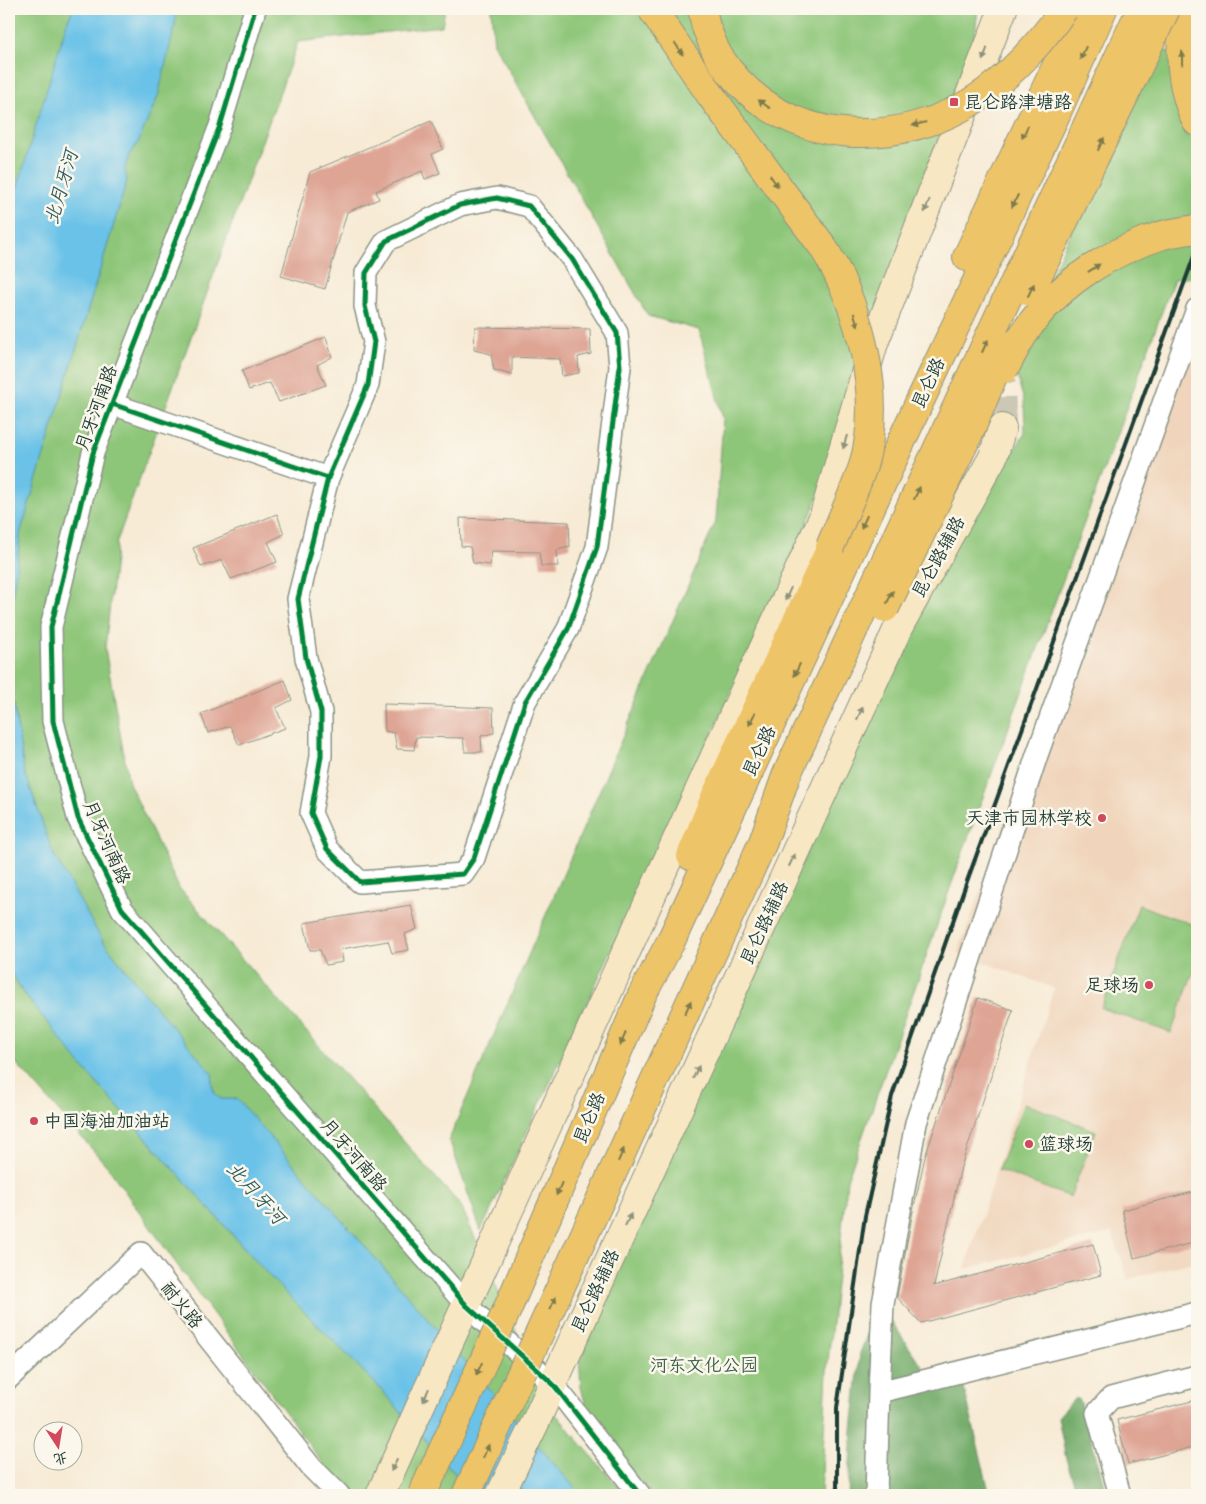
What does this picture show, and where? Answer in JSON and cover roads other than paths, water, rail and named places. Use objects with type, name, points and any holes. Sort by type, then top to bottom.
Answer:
[{"type":"highway","points":[[652,9],[712,97],[834,264],[863,339],[870,385],[869,435],[863,465],[830,547]]},
{"type":"highway","points":[[702,9],[706,26],[717,53],[747,91],[769,108],[792,119],[819,128],[850,133],[892,130],[930,121],[958,108],[985,92],[1020,63],[1048,32],[1064,9]]},
{"type":"highway","points":[[642,995],[657,939],[713,802],[830,547],[873,463],[1083,9]]},
{"type":"highway","name":"昆仑路","points":[[422,1495],[507,1310],[642,995],[670,943],[919,403],[1057,112],[1103,9]]},
{"type":"highway","name":"昆仑路","points":[[466,1495],[763,842],[786,776],[1141,9]]},
{"type":"highway","points":[[763,842],[799,784],[850,682],[970,429],[1013,328],[1166,9]]},
{"type":"highway","points":[[1185,9],[1181,65],[1186,93],[1197,122]]},
{"type":"highway","points":[[970,429],[1026,331],[1059,293],[1106,260],[1132,246],[1161,235],[1197,229]]},
{"type":"main road","points":[[380,1495],[824,515],[874,343],[999,14]]},
{"type":"main road","name":"昆仑路辅路","points":[[500,1495],[553,1384],[898,628],[993,457],[1002,428]]},
{"type":"street","name":"月牙河南路","points":[[255,9],[220,126],[93,453],[51,627],[53,721],[78,818],[122,909],[467,1306],[553,1384],[640,1495]]},
{"type":"street","points":[[497,198],[529,206],[572,259],[617,333],[620,367],[597,547],[568,629],[525,702],[474,858],[463,874],[360,882],[327,849],[311,813],[321,756],[321,712],[306,658],[298,599],[328,478],[368,385],[374,342],[365,306],[366,273],[386,241],[460,205],[497,198]]},
{"type":"street","points":[[876,1495],[882,1304],[916,1123],[1037,755],[1197,309]]},
{"type":"street","points":[[112,404],[328,478]]},
{"type":"street","name":"耐火路","points":[[9,1378],[141,1253],[312,1467],[339,1495]]},
{"type":"street","points":[[879,1392],[1197,1313]]},
{"type":"street","points":[[1120,1495],[1096,1413],[1111,1398],[1197,1376]]},
{"type":"water","name":"北月牙河","points":[[73,9],[177,9],[158,96],[138,143],[129,155],[125,169],[127,181],[21,531],[10,617],[12,692],[24,770],[53,853],[102,940],[213,1074],[212,1084],[215,1094],[221,1099],[237,1099],[581,1495],[474,1495],[377,1385],[275,1282],[85,1070],[22,991],[9,968],[9,215],[67,22]]},
{"type":"tunnel","points":[[1001,355],[1002,428]]},
{"type":"railway","points":[[837,1495],[837,1408],[865,1216],[892,1096],[966,884],[1197,248]]},
{"type":"place","name":"昆仑路津塘路","points":[[954,102]]},
{"type":"place","name":"天津市园林学校","points":[[1102,818]]},
{"type":"place","name":"足球场","points":[[1149,985]]},
{"type":"place","name":"中国海油加油站","points":[[34,1121]]},
{"type":"place","name":"篮球场","points":[[1029,1144]]},
{"type":"park label","name":"河东文化公园","points":[[704,1365]]}]
